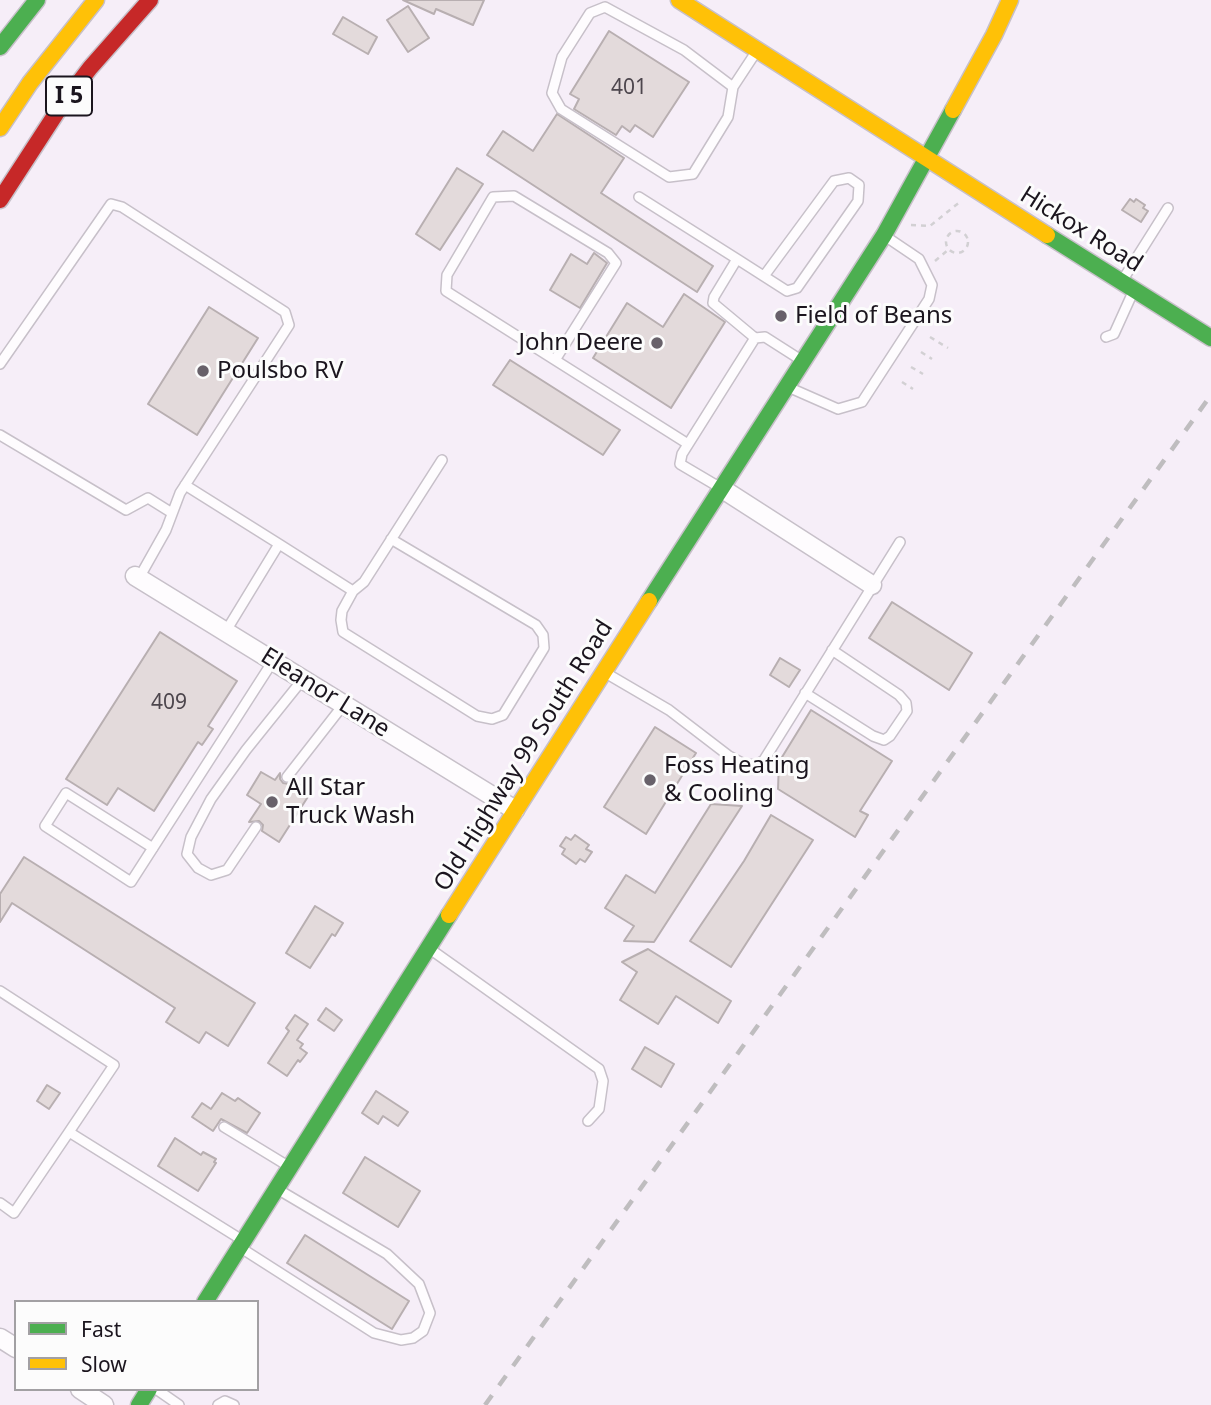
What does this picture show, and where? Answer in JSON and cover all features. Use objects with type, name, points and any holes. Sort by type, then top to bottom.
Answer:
[{"type":"main road","points":[[0,47],[37,0]]},
{"type":"main road","name":"I 5","points":[[0,128],[30,83],[96,0]]},
{"type":"main road","name":"I 5","points":[[0,200],[61,106],[90,68],[150,0]]},
{"type":"main road","name":"Hickox Road","points":[[680,0],[927,160],[1211,338]]},
{"type":"main road","points":[[927,160],[1010,0]]},
{"type":"main road","points":[[994,35],[1016,0]]},
{"type":"main road","name":"Old Highway 99 South Road","points":[[206,1300],[515,810],[884,235],[927,160]]},
{"type":"street","points":[[721,488],[872,585]]},
{"type":"street","name":"Eleanor Lane","points":[[137,577],[515,810]]},
{"type":"street","points":[[83,1391],[104,1405]]},
{"type":"lane","points":[[733,88],[684,50],[605,6],[590,13],[562,57],[552,93],[561,108],[669,177],[693,174],[728,117],[733,88],[757,50]]},
{"type":"lane","points":[[639,197],[787,291],[797,288],[858,201],[859,185],[849,178],[834,181],[764,276]]},
{"type":"lane","points":[[555,360],[616,263],[608,253],[514,195],[493,197],[447,275],[446,291],[555,360],[688,444]]},
{"type":"lane","points":[[0,364],[111,204],[122,207],[285,312],[289,325],[185,485],[166,530],[137,577]]},
{"type":"lane","points":[[1106,337],[1114,334],[1127,287],[1168,208]]},
{"type":"lane","points":[[787,386],[838,409],[862,402],[929,299],[932,285],[919,259],[884,235]]},
{"type":"lane","points":[[737,259],[713,303],[755,338],[765,337],[803,362]]},
{"type":"lane","points":[[721,488],[680,464],[682,454],[755,338]]},
{"type":"lane","points":[[0,435],[126,510],[148,498],[173,513]]},
{"type":"lane","points":[[391,539],[536,625],[543,635],[544,648],[503,715],[492,719],[477,716],[343,632],[342,611],[353,591],[364,582],[391,539],[442,460]]},
{"type":"lane","points":[[185,485],[353,591]]},
{"type":"lane","points":[[604,672],[669,710],[729,756],[746,765],[758,764],[764,760],[900,542]]},
{"type":"lane","points":[[226,631],[279,544]]},
{"type":"lane","points":[[805,693],[873,736],[884,740],[890,736],[907,711],[899,695],[832,650]]},
{"type":"lane","points":[[153,848],[66,793],[45,826],[131,882],[153,848],[273,661]]},
{"type":"lane","points":[[256,827],[227,870],[211,875],[198,868],[187,854],[191,837],[211,799],[303,679]]},
{"type":"lane","points":[[287,777],[344,704]]},
{"type":"lane","points":[[428,948],[599,1069],[603,1081],[599,1109],[588,1121]]},
{"type":"lane","points":[[0,991],[114,1065],[15,1213],[0,1203]]},
{"type":"lane","points":[[224,1127],[290,1167]]},
{"type":"lane","points":[[69,1132],[374,1333],[401,1340],[413,1338],[423,1331],[430,1313],[419,1284],[387,1254],[276,1189]]},
{"type":"lane","points":[[159,1391],[179,1405]]},
{"type":"lane","points":[[218,1405],[225,1401],[234,1405]]},
{"type":"path","points":[[911,225],[930,226],[964,199],[971,188]]},
{"type":"path","points":[[961,232],[965,235],[966,249],[957,253],[948,250],[946,241],[951,233],[961,232]]},
{"type":"path","points":[[934,261],[948,250]]},
{"type":"path","points":[[930,337],[948,348]]},
{"type":"path","points":[[921,352],[932,359]]},
{"type":"path","points":[[911,367],[923,374]]},
{"type":"path","points":[[902,382],[913,390]]},
{"type":"building","points":[[403,0],[484,0],[473,25],[436,9],[434,14]]},
{"type":"building","points":[[408,6],[429,38],[408,52],[387,20]]},
{"type":"building","points":[[343,17],[377,37],[368,54],[333,34]]},
{"type":"building","points":[[609,31],[689,82],[653,137],[635,125],[630,132],[622,126],[616,135],[574,109],[579,99],[570,94]]},
{"type":"building","points":[[557,114],[624,158],[601,193],[713,266],[697,292],[487,155],[503,131],[533,151]]},
{"type":"building","points":[[457,168],[483,184],[440,250],[416,234]]},
{"type":"building","points":[[1130,199],[1134,202],[1136,199],[1145,205],[1143,208],[1148,211],[1141,222],[1122,210]]},
{"type":"building","points":[[594,253],[607,263],[580,308],[550,290],[571,254],[587,264]]},
{"type":"building","name":"John Deere","points":[[684,294],[725,322],[671,408],[593,358],[627,303],[663,327]]},
{"type":"building","name":"Poulsbo RV","points":[[209,307],[258,338],[197,435],[148,404]]},
{"type":"building","points":[[510,360],[620,430],[603,455],[493,385]]},
{"type":"building","points":[[892,602],[972,653],[949,690],[869,638]]},
{"type":"building","points":[[160,632],[237,681],[208,726],[213,729],[202,745],[198,742],[154,811],[118,788],[107,805],[66,779]]},
{"type":"building","points":[[780,658],[800,670],[789,687],[770,675]]},
{"type":"building","points":[[811,710],[892,761],[860,811],[868,815],[855,837],[778,789],[779,762]]},
{"type":"building","name":"Foss Heating & Cooling","points":[[655,727],[696,753],[646,834],[604,807]]},
{"type":"building","points":[[261,772],[275,780],[280,773],[283,783],[289,784],[293,780],[311,792],[279,842],[262,831],[263,825],[259,821],[249,822],[261,804],[247,795]]},
{"type":"building","points":[[711,804],[742,806],[654,942],[624,941],[634,926],[605,908],[626,875],[655,893]]},
{"type":"building","points":[[771,815],[813,840],[731,967],[690,941],[744,861]]},
{"type":"building","points":[[575,835],[589,845],[586,849],[592,852],[585,862],[580,859],[576,864],[562,854],[565,849],[560,846],[566,837],[571,840]]},
{"type":"building","points":[[24,857],[255,1003],[228,1046],[206,1032],[199,1043],[166,1022],[175,1008],[12,903],[0,922],[0,894]]},
{"type":"building","points":[[315,906],[343,923],[335,936],[332,934],[310,968],[286,953]]},
{"type":"building","points":[[648,949],[731,1001],[718,1023],[676,996],[658,1024],[620,1000],[637,972],[622,962]]},
{"type":"building","points":[[326,1008],[342,1020],[334,1031],[318,1020]]},
{"type":"building","points":[[295,1015],[308,1024],[297,1040],[303,1044],[300,1048],[307,1053],[300,1062],[298,1060],[287,1076],[268,1063],[289,1031],[286,1028]]},
{"type":"building","points":[[645,1047],[674,1064],[661,1087],[632,1069]]},
{"type":"building","points":[[47,1085],[60,1093],[49,1109],[37,1101]]},
{"type":"building","points":[[376,1091],[408,1112],[398,1126],[383,1116],[378,1124],[362,1113]]},
{"type":"building","points":[[222,1093],[235,1101],[238,1098],[260,1113],[247,1133],[221,1119],[213,1131],[192,1117],[202,1103],[211,1109]]},
{"type":"building","points":[[175,1138],[201,1155],[203,1152],[216,1159],[198,1191],[158,1166]]},
{"type":"building","points":[[365,1157],[420,1191],[398,1227],[343,1193]]},
{"type":"building","points":[[305,1235],[409,1301],[392,1329],[287,1263]]},
{"type":"railway","points":[[485,1405],[1211,395]]},
{"type":"traffic: fast","points":[[0,47],[37,0]]},
{"type":"traffic: fast","points":[[649,601],[884,235],[953,110]]},
{"type":"traffic: fast","points":[[1047,235],[1211,338]]},
{"type":"traffic: fast","points":[[206,1300],[449,915]]},
{"type":"traffic: fast","points":[[139,1405],[148,1391]]},
{"type":"traffic: slow","points":[[0,128],[30,83],[96,0]]},
{"type":"traffic: slow","points":[[679,0],[1047,235]]},
{"type":"traffic: slow","points":[[953,110],[1010,0]]},
{"type":"traffic: slow","points":[[449,915],[649,601]]},
{"type":"traffic: jam","points":[[0,200],[61,106],[90,68],[150,0]]},
{"type":"place","name":"Field of Beans","points":[[781,316]]},
{"type":"place","name":"John Deere","points":[[657,343]]},
{"type":"place","name":"Poulsbo RV","points":[[203,371]]},
{"type":"place","name":"Foss Heating & Cooling","points":[[650,780]]},
{"type":"place","name":"All Star Truck Wash","points":[[272,802]]}]
